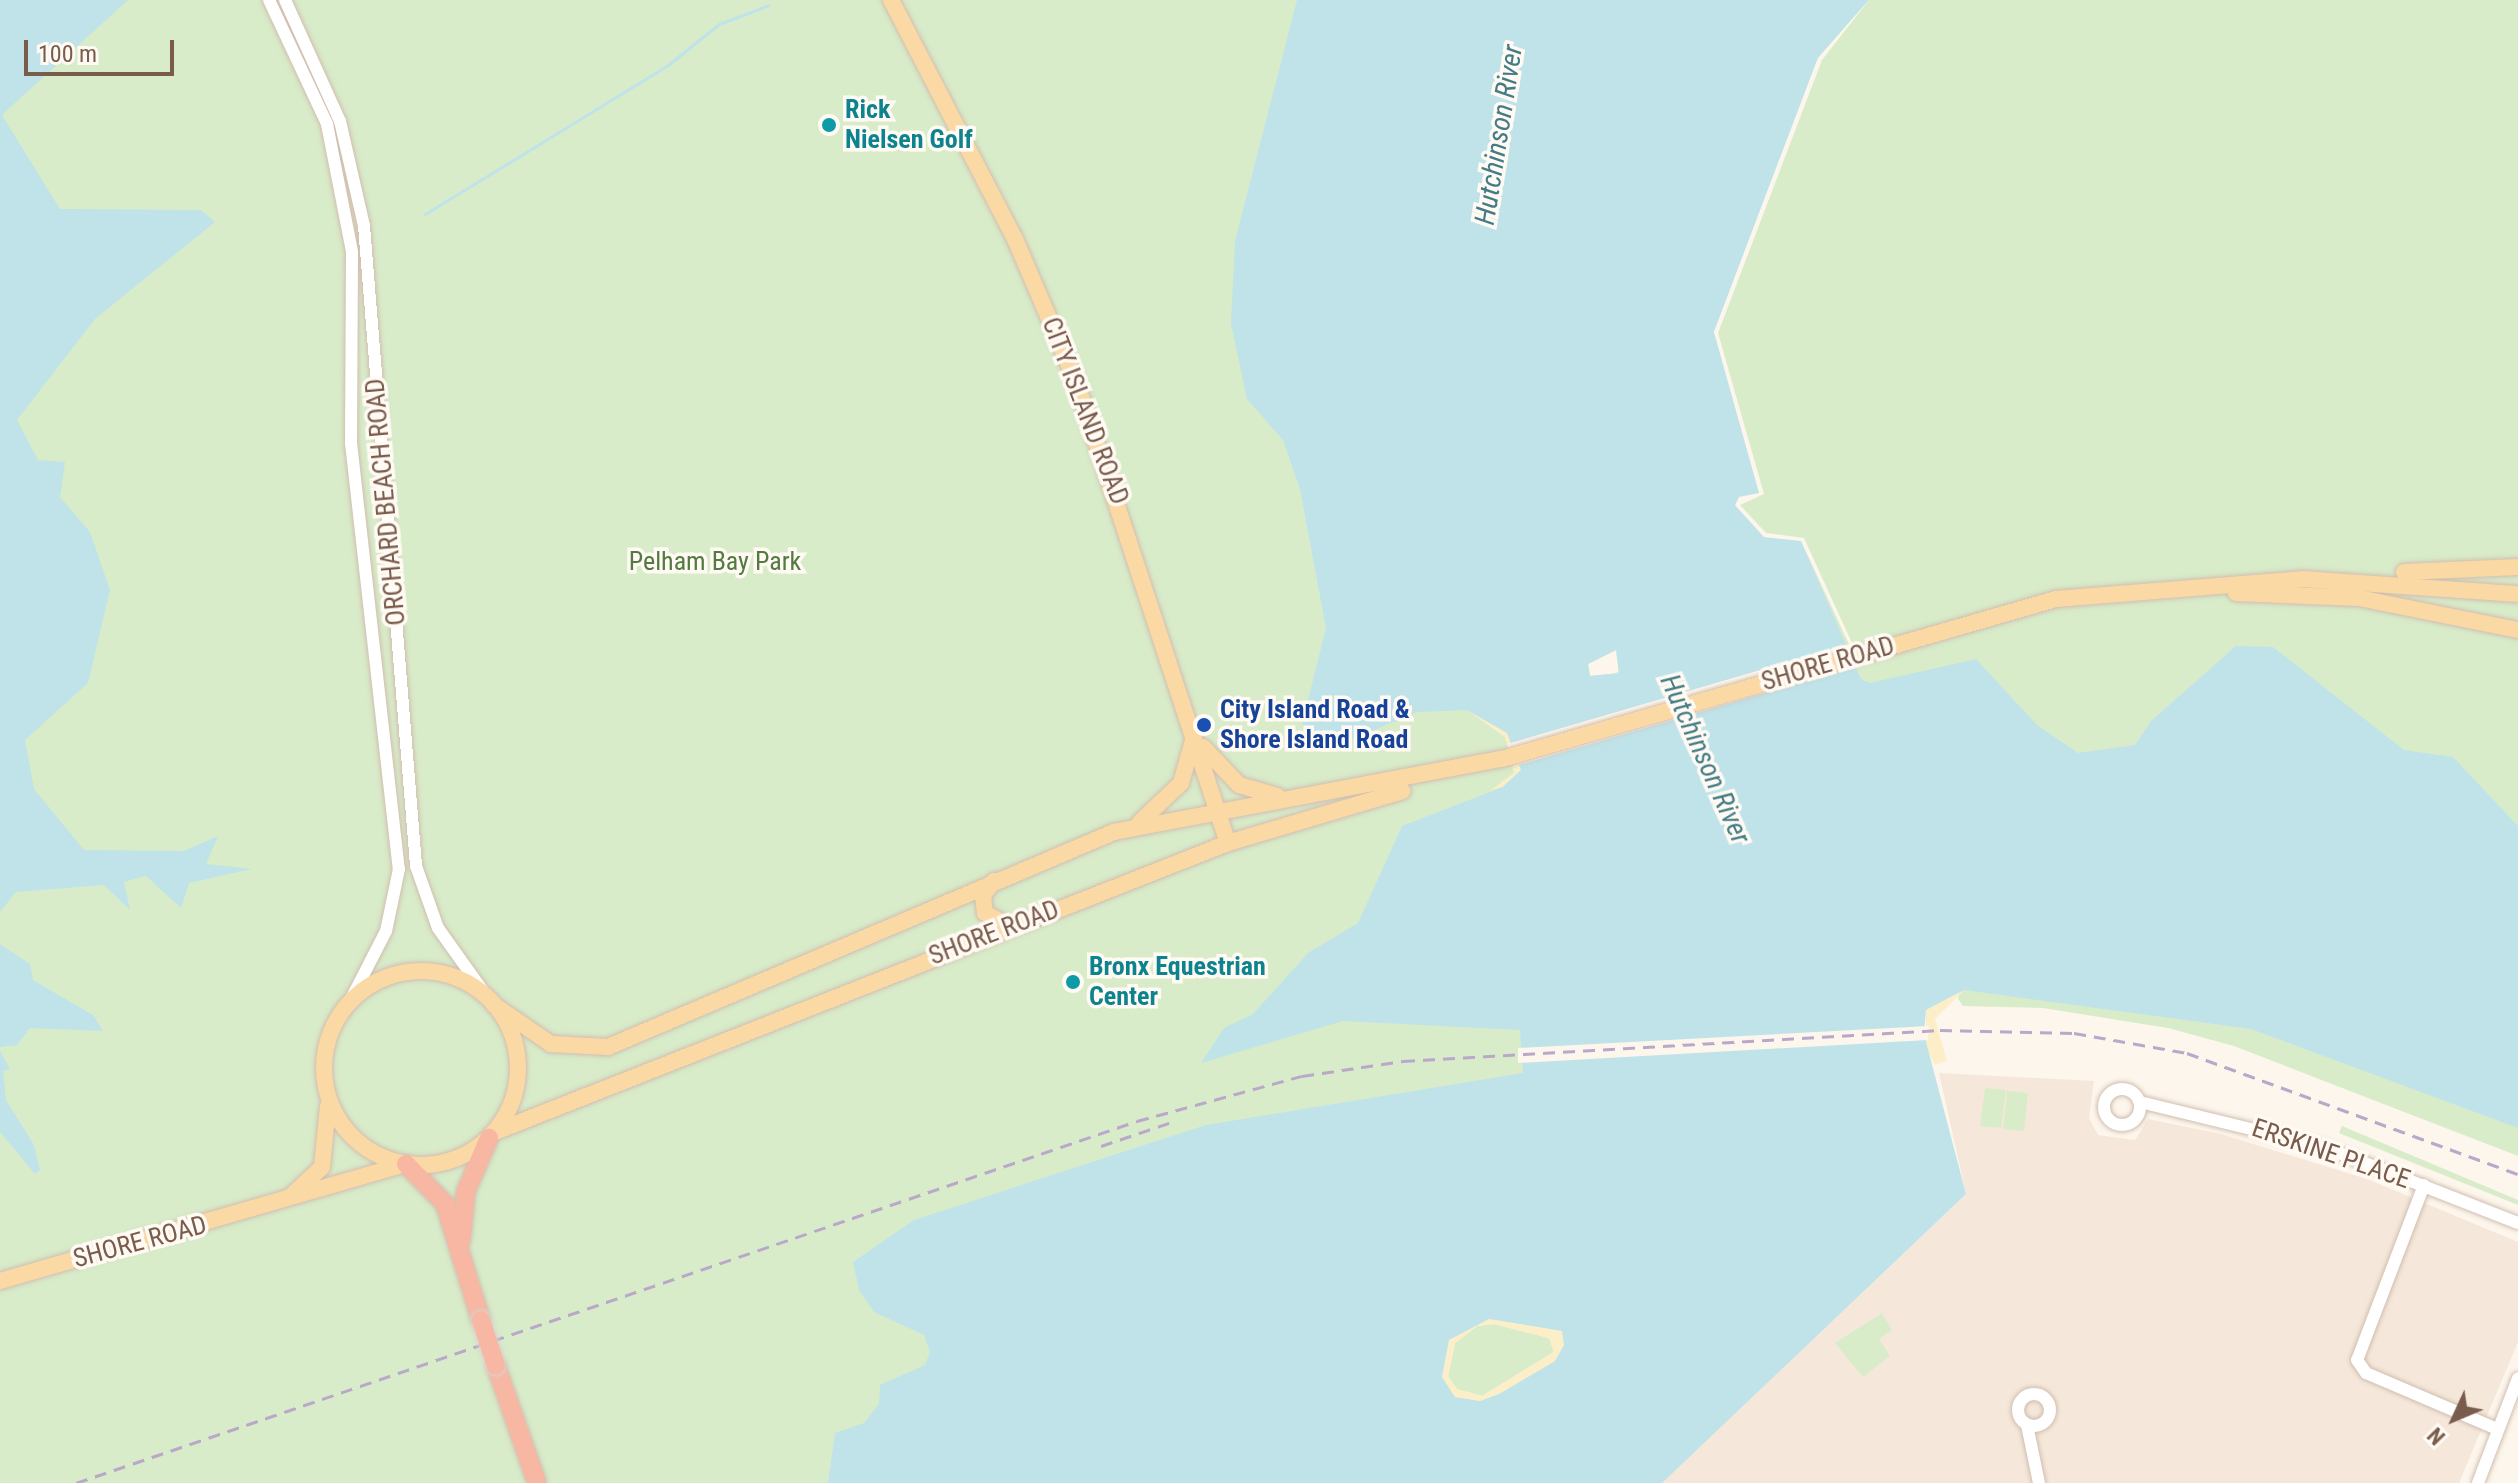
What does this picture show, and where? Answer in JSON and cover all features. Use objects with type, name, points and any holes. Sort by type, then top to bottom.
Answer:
[{"type":"highway","points":[[462,1258],[466,1191],[492,1135]]},
{"type":"highway","points":[[406,1164],[440,1193],[523,1449],[537,1483]]},
{"type":"highway","points":[[523,1449],[529,1483]]},
{"type":"main road","name":"CITY ISLAND ROAD","points":[[891,0],[1015,239],[1076,381],[1228,843]]},
{"type":"main road","points":[[2302,579],[2518,567]]},
{"type":"main road","name":"SHORE ROAD","points":[[492,1135],[1228,843],[1502,759],[2056,599],[2302,579],[2518,594]]},
{"type":"main road","name":"SHORE ROAD","points":[[2159,591],[2359,598],[2518,630]]},
{"type":"main road","points":[[1195,736],[1239,785],[1286,798]]},
{"type":"main road","points":[[1135,826],[1181,783],[1195,736]]},
{"type":"main road","name":"SHORE ROAD","points":[[491,1002],[544,1042],[575,1050],[608,1047],[995,880],[1135,826],[1216,807],[1286,798],[1502,759]]},
{"type":"main road","points":[[995,880],[983,895],[985,913],[994,924],[1014,926]]},
{"type":"main road","points":[[422,971],[458,979],[491,1002],[512,1036],[518,1071],[492,1135],[450,1161],[406,1164],[357,1142],[326,1089],[329,1037],[349,1003],[378,981],[422,971]]},
{"type":"main road","name":"SHORE ROAD","points":[[280,1203],[322,1167],[330,1133],[326,1089]]},
{"type":"main road","name":"SHORE ROAD","points":[[0,1281],[280,1203],[406,1164]]},
{"type":"street","name":"ORCHARD BEACH ROAD","points":[[269,0],[327,124],[352,241],[351,443],[399,869],[386,931],[349,1003]]},
{"type":"street","name":"ORCHARD BEACH ROAD","points":[[285,0],[340,121],[364,226],[416,866],[438,928],[491,1002]]},
{"type":"street","name":"ERSKINE PLACE","points":[[2140,1102],[2268,1130],[2424,1185],[2518,1223]]},
{"type":"street","points":[[2424,1185],[2357,1360],[2366,1373],[2497,1429]]},
{"type":"street","points":[[2478,1483],[2497,1429],[2513,1403],[2518,1378]]},
{"type":"street","points":[[2027,1425],[2039,1483]]},
{"type":"shaded area","points":[[1939,1073],[2094,1081],[2089,1118],[2098,1135],[2135,1140],[2148,1119],[2221,1134],[2367,1179],[2518,1242],[2518,1342],[2459,1483],[1661,1483],[1966,1194]]},
{"type":"green space","name":"Pelham Bay Park","points":[[0,0],[1333,0],[1625,664],[1619,670],[1616,650],[1588,664],[1590,676],[1616,673],[1521,770],[1523,1073],[1249,1483],[0,1483]]},
{"type":"green space","points":[[1869,0],[2518,0],[2518,1156],[2234,1046],[2168,1028],[2043,1008],[1963,1006],[1958,999],[1978,856],[1764,537],[1735,505],[1714,339],[1818,58]]},
{"type":"green space","points":[[1985,1088],[2006,1090],[2001,1128],[1980,1126]]},
{"type":"green space","points":[[2007,1091],[2028,1093],[2024,1131],[2003,1129]]},
{"type":"green space","points":[[2342,1126],[2518,1200],[2518,1205],[2339,1133]]},
{"type":"green space","points":[[1882,1313],[1892,1330],[1879,1339],[1890,1356],[1863,1377],[1835,1343]]},
{"type":"green space","points":[[1494,1324],[1549,1338],[1554,1352],[1482,1396],[1456,1389],[1448,1376],[1455,1343],[1477,1326]]},
{"type":"sand","points":[[1467,710],[1507,733],[1521,770],[1502,787],[1491,790],[1514,773],[1505,737]]},
{"type":"sand","points":[[1964,990],[1935,1019],[1947,1061],[1935,1065],[1925,1046],[1926,1010]]},
{"type":"sand","points":[[1489,1319],[1562,1331],[1564,1345],[1555,1361],[1499,1394],[1480,1401],[1454,1397],[1442,1377],[1449,1339]],"holes":[[[1494,1324],[1549,1338],[1554,1352],[1482,1396],[1457,1389],[1448,1376],[1454,1344],[1477,1326]]]},
{"type":"water","points":[[0,0],[128,0],[2,115],[60,209],[201,210],[215,222],[95,319],[17,420],[38,460],[65,462],[60,497],[90,532],[110,590],[88,683],[25,740],[34,789],[84,850],[184,851],[218,836],[206,864],[252,869],[189,883],[181,908],[146,876],[124,882],[130,910],[104,885],[16,892],[0,912]]},
{"type":"water","name":"Hutchinson River","points":[[1297,0],[1869,0],[1818,58],[1714,332],[1760,494],[1739,497],[1736,506],[1764,537],[1801,541],[1861,679],[1870,683],[1976,659],[2037,725],[2078,753],[2135,745],[2151,721],[2236,646],[2273,647],[2404,750],[2453,757],[2518,826],[2518,1128],[2251,1029],[1964,990],[1926,1010],[1924,1034],[1966,1194],[1662,1483],[828,1483],[835,1433],[864,1423],[879,1404],[880,1385],[925,1365],[930,1352],[924,1335],[874,1312],[859,1290],[853,1262],[914,1220],[1206,1125],[1523,1073],[1520,1030],[1343,1021],[1201,1063],[1224,1028],[1253,1014],[1308,953],[1358,923],[1402,826],[1503,787],[1521,770],[1507,733],[1467,710],[1417,712],[1341,744],[1317,742],[1302,724],[1326,628],[1300,489],[1283,440],[1247,399],[1231,324],[1235,241]],"holes":[[[1616,650],[1619,673],[1590,676],[1588,664]],[[1489,1319],[1562,1331],[1564,1345],[1555,1361],[1499,1394],[1480,1401],[1455,1397],[1442,1377],[1449,1340]]]},
{"type":"water","points":[[0,944],[30,964],[33,980],[93,1015],[103,1031],[30,1028],[17,1045],[0,1047]]},
{"type":"water","points":[[0,1051],[10,1069],[3,1071],[6,1100],[34,1145],[40,1170],[35,1174],[0,1132]]},
{"type":"pier","points":[[1869,0],[1822,60],[1718,333],[1764,494],[1740,505],[1766,533],[1804,538],[1862,665],[1515,766],[1507,744],[1849,644],[1801,541],[1764,537],[1735,505],[1739,497],[1759,493],[1714,332],[1818,58]]},
{"type":"pier","points":[[1929,1026],[1928,1040],[1518,1063],[1518,1048]]},
{"type":"waterway","points":[[425,214],[668,65],[719,24],[769,5]]},
{"type":"railway","points":[[76,1483],[1137,1121],[1302,1076],[1403,1061],[1940,1030],[2074,1033],[2187,1053],[2518,1174]]},
{"type":"railway","points":[[1101,1146],[1169,1123]]},
{"type":"place","name":"Rick Nielsen Golf","points":[[829,125]]},
{"type":"place","name":"City Island Road & Shore Island Road","points":[[1204,725]]},
{"type":"place","name":"Bronx Equestrian Center","points":[[1073,982]]}]
